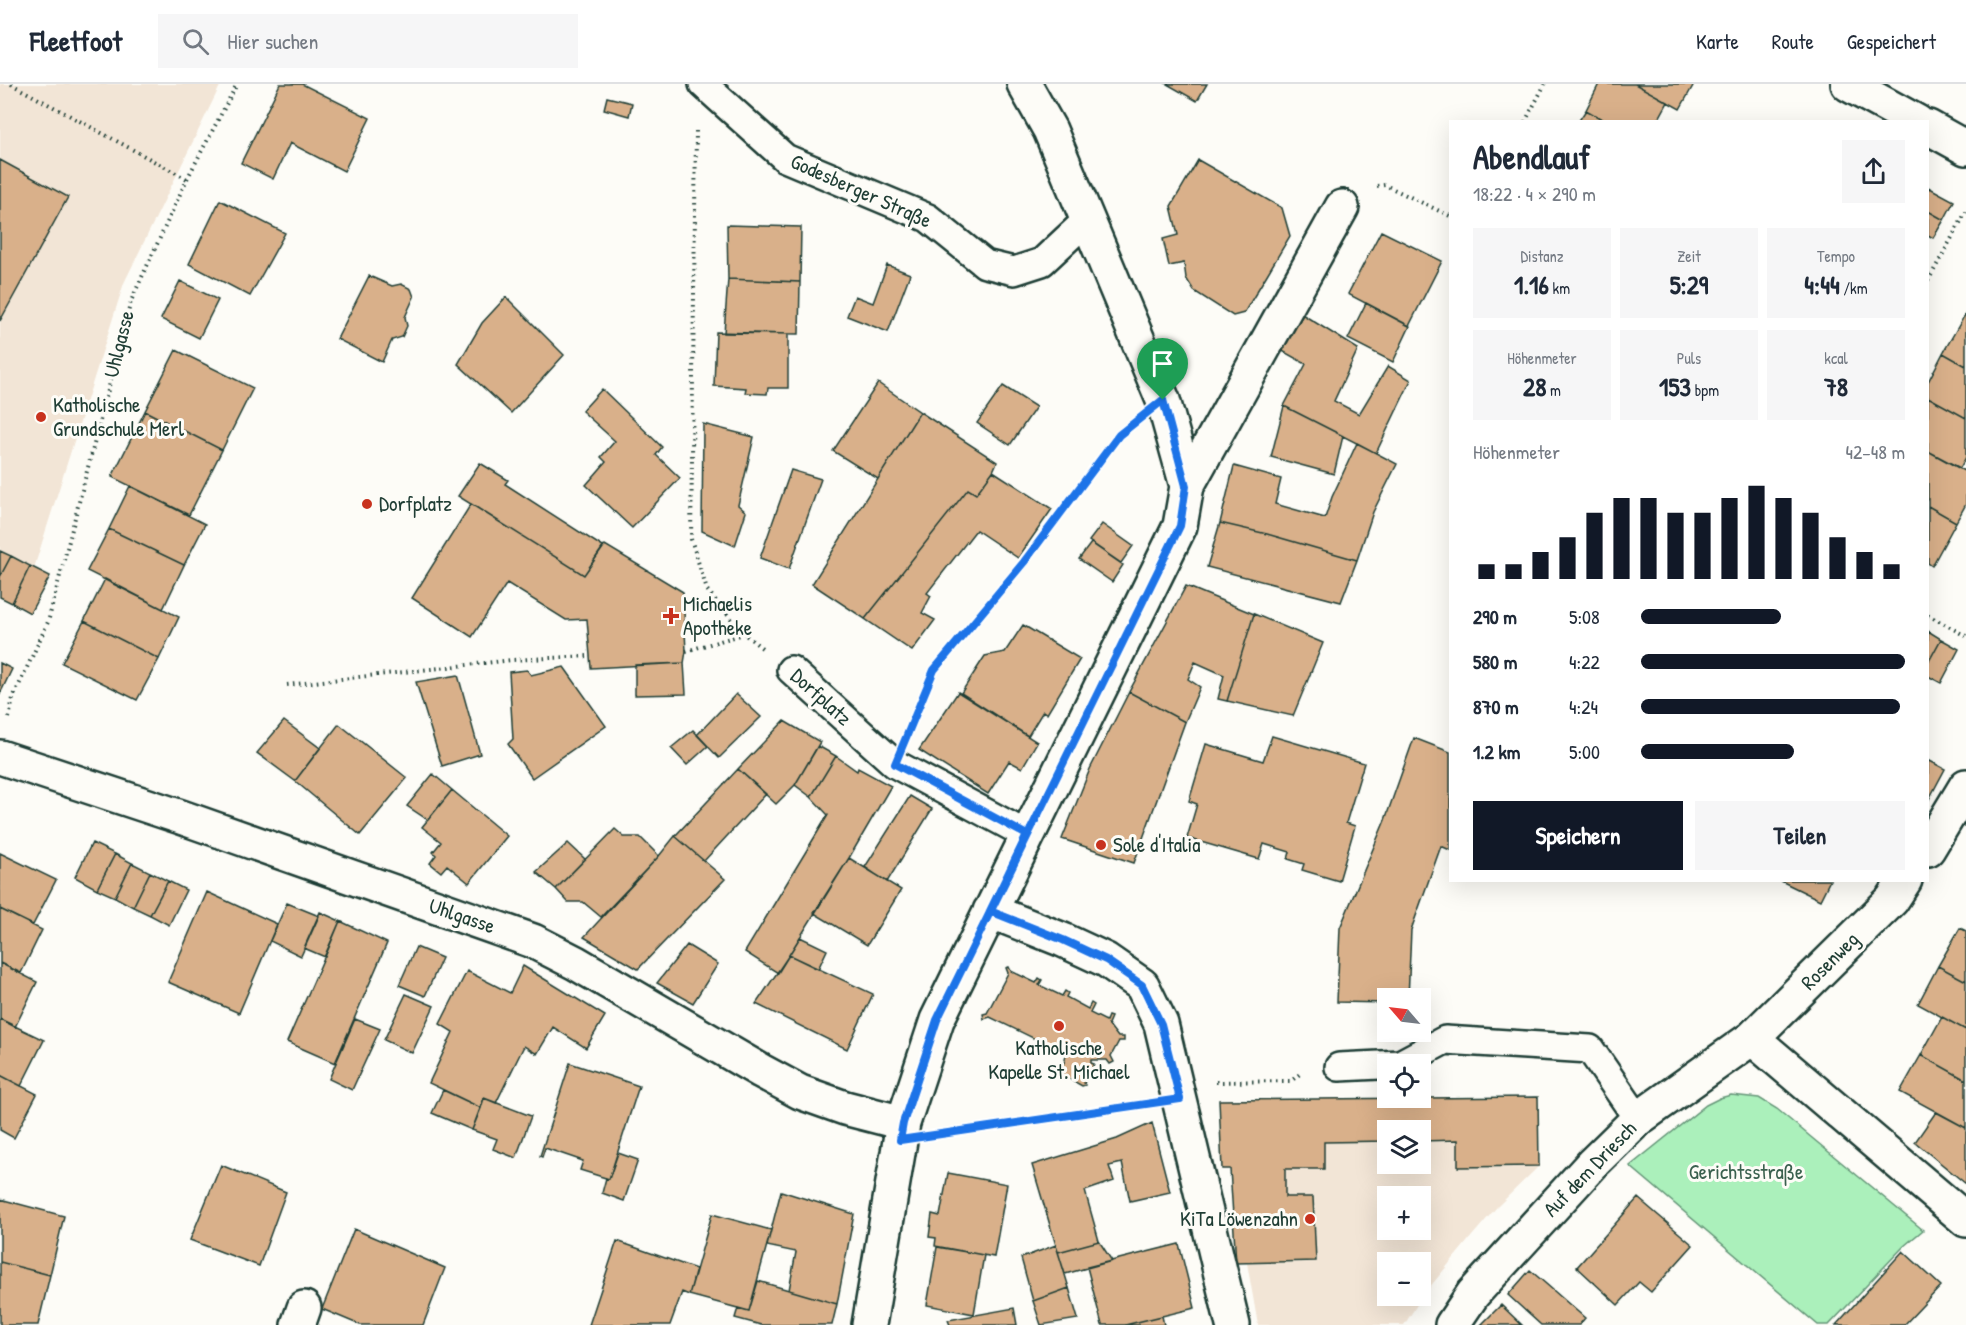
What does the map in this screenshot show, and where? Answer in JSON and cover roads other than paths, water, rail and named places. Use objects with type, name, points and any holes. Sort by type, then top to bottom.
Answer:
[{"type":"street","points":[[1024,84],[1050,130],[1163,400],[1186,486]]},
{"type":"street","points":[[1848,84],[1913,120]]},
{"type":"street","points":[[1929,128],[1966,148]]},
{"type":"street","points":[[869,1325],[902,1131],[937,1020],[1180,526],[1186,486],[1342,207]]},
{"type":"street","name":"Uhlgasse","points":[[0,757],[181,817],[533,941],[576,963],[800,1092],[902,1131]]},
{"type":"street","points":[[1932,836],[1966,786]]},
{"type":"street","name":"Rosenweg","points":[[1752,1038],[1892,900],[1904,882]]},
{"type":"street","points":[[990,911],[1106,960],[1142,985],[1161,1024],[1233,1325]]},
{"type":"street","points":[[1752,1038],[1966,1220]]},
{"type":"street","name":"Auf dem Driesch","points":[[1452,1325],[1481,1285],[1593,1163],[1638,1119],[1752,1038]]},
{"type":"lane","name":"Godesberger Straße","points":[[703,84],[785,158],[928,218],[985,264],[1014,271],[1042,262],[1087,220]]},
{"type":"lane","name":"Dorfplatz","points":[[791,670],[895,764],[1027,835]]},
{"type":"lane","points":[[1339,1067],[1400,1064],[1445,1041],[1590,1049],[1638,1119]]},
{"type":"place","name":"Katholische Grundschule Merl","points":[[41,417]]},
{"type":"place","name":"Dorfplatz","points":[[367,504]]},
{"type":"place","name":"Michaelis Apotheke","points":[[671,616]]},
{"type":"place","name":"Sole d'Italia","points":[[1101,845]]},
{"type":"place","name":"Katholische Kapelle St. Michael","points":[[1059,1026]]},
{"type":"place","name":"KiTa Löwenzahn","points":[[1310,1219]]},
{"type":"park label","name":"Gerichtsstraße","points":[[1746,1172]]}]
